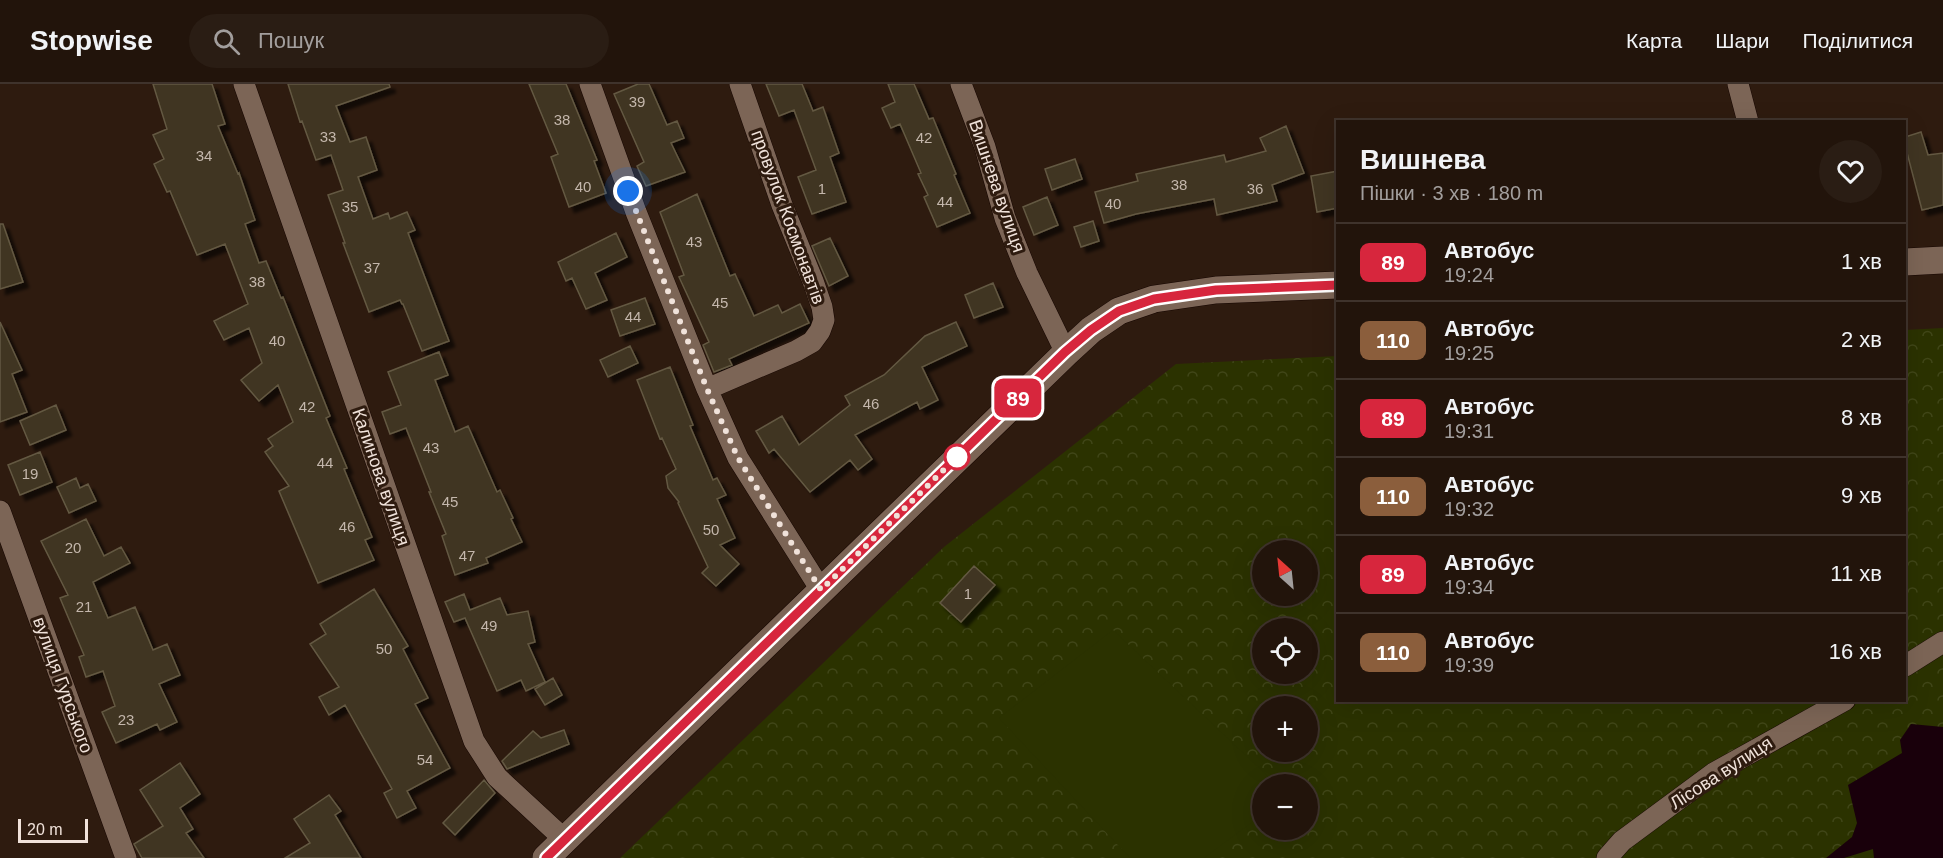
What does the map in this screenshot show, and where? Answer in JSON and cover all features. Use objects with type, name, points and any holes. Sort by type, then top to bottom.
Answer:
[{"type":"street","name":"Калинова вулиця","points":[[244,84],[474,741],[497,777],[555,849]]},
{"type":"street","points":[[590,84],[636,212],[707,389],[738,458],[821,590]]},
{"type":"street","name":"провулок Космонавтів","points":[[707,389],[812,342],[824,320],[816,288],[782,205],[740,84]]},
{"type":"street","name":"Вишнева вулиця","points":[[961,84],[985,147],[1005,218],[1065,352]]},
{"type":"street","points":[[1738,84],[1747,120]]},
{"type":"street","points":[[1906,262],[1943,260]]},
{"type":"street","points":[[555,849],[1065,352],[1091,330],[1119,311],[1154,299],[1216,290],[1336,285]]},
{"type":"street","name":"вулиця Гурського","points":[[0,511],[126,858]]},
{"type":"street","points":[[1906,665],[1943,642]]},
{"type":"street","name":"Лісова вулиця","points":[[1607,858],[1622,841],[1714,773],[1841,702]]},
{"type":"green space","points":[[1943,328],[1943,858],[620,858],[944,547],[1176,364],[1336,356],[1336,702],[1906,702],[1906,330]]},
{"type":"green space","points":[[1113,630],[1265,774],[1252,774],[1252,822],[1204,858],[1130,858],[999,718]]},
{"type":"shaded area","points":[[1911,724],[1943,727],[1943,858],[1874,858],[1873,849],[1844,858],[1826,858],[1852,837],[1857,823],[1848,785],[1902,753],[1900,740]]},
{"type":"building","points":[[153,84],[212,84],[225,124],[218,126],[239,173],[255,220],[245,224],[259,263],[266,261],[281,298],[283,297],[330,416],[326,418],[372,537],[365,540],[374,560],[318,583],[279,491],[289,486],[265,452],[273,446],[268,439],[293,422],[278,385],[259,401],[241,380],[262,363],[249,328],[224,340],[214,321],[248,304],[225,244],[197,255],[170,191],[167,192],[154,164],[164,159],[153,135],[167,129]]},
{"type":"building","points":[[288,84],[389,84],[390,87],[336,106],[350,142],[366,137],[377,170],[358,177],[373,219],[388,213],[390,219],[407,212],[415,230],[408,233],[449,341],[422,351],[400,300],[369,312],[328,195],[343,190],[331,155],[316,160],[302,121],[300,122]]},
{"type":"building","points":[[529,84],[566,84],[597,160],[594,161],[606,193],[569,207],[551,157],[558,154]]},
{"type":"building","points":[[638,84],[649,84],[667,125],[677,121],[684,138],[671,143],[685,172],[646,186],[637,166],[644,162],[614,94]]},
{"type":"building","points":[[766,84],[802,84],[813,111],[823,107],[839,153],[830,157],[846,202],[812,214],[798,177],[816,170],[794,110],[779,116]]},
{"type":"building","points":[[888,84],[914,84],[929,119],[933,118],[970,213],[937,227],[924,197],[928,195],[918,174],[921,173],[900,124],[891,128],[882,108],[895,102]]},
{"type":"building","points":[[1286,126],[1304,173],[1272,185],[1277,201],[1217,215],[1214,199],[1136,214],[1104,223],[1095,192],[1138,181],[1136,174],[1224,155],[1226,162],[1266,151],[1260,138]]},
{"type":"building","points":[[1921,132],[1928,155],[1943,153],[1943,205],[1922,210],[1906,149],[1906,137]]},
{"type":"building","points":[[1075,159],[1082,179],[1052,190],[1045,169]]},
{"type":"building","points":[[1336,171],[1336,208],[1317,212],[1311,176]]},
{"type":"building","points":[[697,194],[730,276],[735,274],[754,316],[778,305],[782,313],[800,304],[809,323],[729,359],[732,365],[714,372],[703,345],[709,342],[679,277],[684,275],[660,212]]},
{"type":"building","points":[[1047,197],[1058,225],[1034,235],[1023,207]]},
{"type":"building","points":[[1093,221],[1099,241],[1081,247],[1074,227]]},
{"type":"building","points":[[0,224],[3,224],[23,282],[0,289]]},
{"type":"building","points":[[616,233],[627,257],[595,273],[607,300],[586,309],[572,278],[566,281],[558,262]]},
{"type":"building","points":[[830,238],[848,276],[829,286],[812,246]]},
{"type":"building","points":[[993,283],[1003,307],[974,318],[965,295]]},
{"type":"building","points":[[645,298],[655,324],[620,336],[611,310]]},
{"type":"building","points":[[0,322],[22,370],[12,374],[27,412],[0,422]]},
{"type":"building","points":[[956,322],[967,346],[922,367],[938,400],[920,409],[917,402],[855,435],[872,459],[858,470],[850,460],[810,492],[774,449],[769,453],[756,431],[782,416],[799,445],[850,405],[845,396],[884,375],[925,336]]},
{"type":"building","points":[[630,346],[638,363],[608,377],[600,360]]},
{"type":"building","points":[[439,352],[448,375],[435,380],[455,432],[468,426],[497,492],[500,490],[522,542],[486,558],[488,563],[455,575],[442,536],[446,534],[406,428],[390,434],[382,412],[401,405],[388,372]]},
{"type":"building","points":[[670,367],[693,425],[690,426],[713,480],[717,478],[726,495],[717,499],[735,538],[720,545],[739,564],[716,586],[702,573],[708,567],[679,502],[668,488],[666,476],[676,469],[662,438],[660,439],[637,380]]},
{"type":"building","points":[[56,405],[66,430],[30,445],[20,421]]},
{"type":"building","points":[[40,452],[52,482],[20,495],[8,465]]},
{"type":"building","points":[[76,478],[80,488],[88,484],[96,501],[69,513],[57,487]]},
{"type":"building","points":[[86,519],[104,556],[121,547],[130,563],[93,582],[108,618],[135,607],[153,650],[167,644],[180,675],[159,684],[177,722],[160,730],[157,724],[116,743],[102,712],[115,706],[103,671],[86,677],[79,657],[84,655],[60,598],[68,595],[41,541]]},
{"type":"building","points":[[974,566],[995,585],[961,622],[940,603]]},
{"type":"building","points":[[374,589],[408,646],[403,649],[428,698],[415,704],[450,768],[407,791],[416,808],[397,818],[384,793],[392,789],[345,705],[329,715],[319,697],[339,687],[310,644],[326,634],[320,624]]},
{"type":"building","points":[[464,594],[470,610],[500,598],[507,615],[528,611],[535,642],[528,644],[545,682],[526,691],[521,680],[497,691],[465,618],[454,622],[445,602]]},
{"type":"building","points":[[553,678],[562,695],[545,705],[535,689]]},
{"type":"building","points":[[564,730],[569,744],[507,769],[502,761],[533,731],[541,738]]},
{"type":"building","points":[[180,763],[200,794],[180,808],[193,829],[186,833],[204,858],[142,858],[134,844],[163,826],[140,790]]},
{"type":"building","points":[[484,780],[495,793],[455,835],[443,823]]},
{"type":"building","points":[[329,795],[341,811],[335,815],[361,858],[285,858],[310,843],[294,819]]},
{"type":"bus line","name":"89","points":[[546,858],[1065,352],[1091,330],[1119,311],[1154,299],[1216,290],[1336,285]]},
{"type":"route","points":[[628,191],[707,389],[738,458],[821,590],[957,457]]}]
